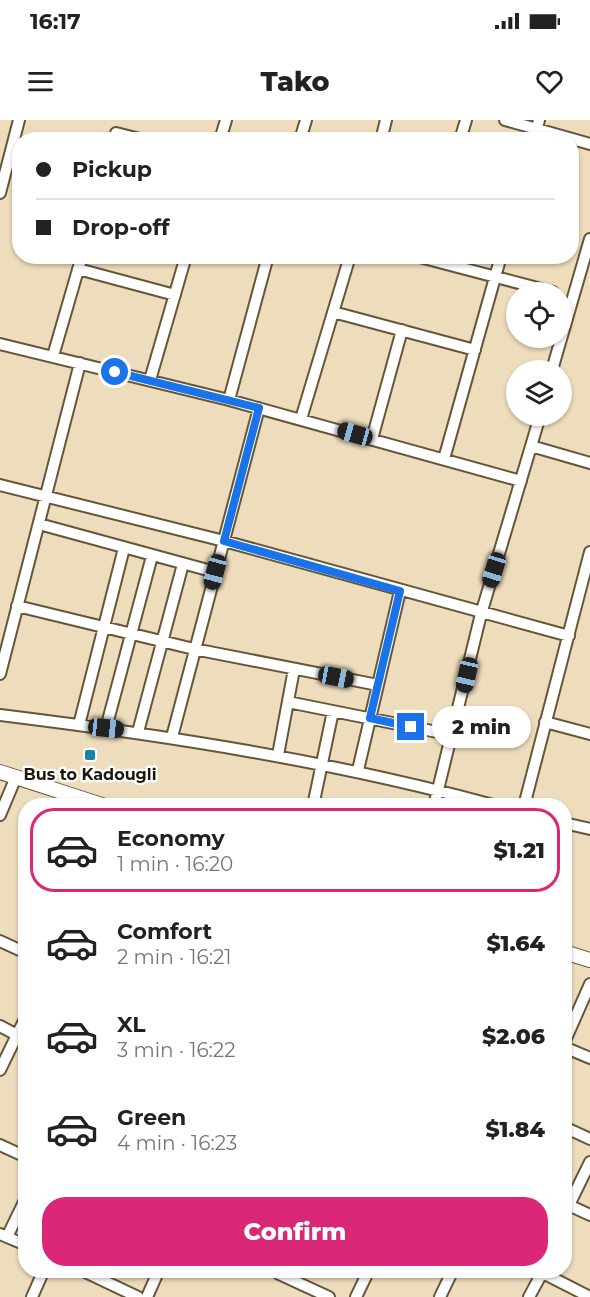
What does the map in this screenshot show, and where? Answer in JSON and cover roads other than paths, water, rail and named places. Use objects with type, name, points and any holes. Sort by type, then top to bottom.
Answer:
[{"type":"main road","points":[[0,772],[80,798]]},
{"type":"main road","points":[[572,954],[590,960]]},
{"type":"street","points":[[505,120],[536,130]]},
{"type":"street","points":[[0,193],[12,156]]},
{"type":"street","points":[[555,360],[573,298],[586,272],[590,239]]},
{"type":"street","points":[[53,356],[80,264]]},
{"type":"street","points":[[150,380],[184,264]]},
{"type":"street","points":[[229,400],[266,264]]},
{"type":"street","points":[[301,419],[348,264]]},
{"type":"street","points":[[449,264],[515,282]]},
{"type":"street","points":[[444,459],[499,264]]},
{"type":"street","points":[[78,269],[175,295]]},
{"type":"street","points":[[333,312],[475,350]]},
{"type":"street","points":[[372,439],[402,330]]},
{"type":"street","points":[[0,344],[229,400],[521,481]]},
{"type":"street","points":[[1,667],[80,363]]},
{"type":"street","points":[[172,736],[259,408]]},
{"type":"street","points":[[436,798],[481,614],[537,426]]},
{"type":"street","points":[[531,446],[590,463]]},
{"type":"street","points":[[0,485],[224,541],[481,614],[568,636]]},
{"type":"street","points":[[39,524],[215,572]]},
{"type":"street","points":[[80,725],[102,627],[124,548]]},
{"type":"street","points":[[526,798],[590,552]]},
{"type":"street","points":[[106,728],[152,556]]},
{"type":"street","points":[[138,732],[183,564]]},
{"type":"street","points":[[358,771],[400,591]]},
{"type":"street","points":[[17,606],[162,642],[378,685]]},
{"type":"street","points":[[278,755],[294,669]]},
{"type":"street","points":[[288,702],[452,735]]},
{"type":"street","points":[[315,798],[333,711]]},
{"type":"street","points":[[0,715],[172,736],[358,771],[468,798]]},
{"type":"street","points":[[545,722],[590,734]]},
{"type":"street","points":[[0,815],[16,777]]},
{"type":"street","points":[[572,825],[590,829]]},
{"type":"street","points":[[0,940],[18,949]]},
{"type":"street","points":[[572,1026],[590,984]]},
{"type":"street","points":[[0,1026],[17,1035],[0,1070]]},
{"type":"street","points":[[572,1049],[590,1058]]},
{"type":"street","points":[[572,1131],[590,1139]]},
{"type":"street","points":[[0,1145],[18,1153]]},
{"type":"street","points":[[572,1195],[590,1162]]},
{"type":"street","points":[[572,1206],[590,1215]]},
{"type":"street","points":[[18,1211],[4,1235],[18,1241]]},
{"type":"street","points":[[32,1297],[40,1278]]},
{"type":"street","points":[[97,1278],[132,1296]]},
{"type":"street","points":[[147,1297],[155,1278]]},
{"type":"street","points":[[289,1278],[328,1297]]},
{"type":"street","points":[[356,1297],[365,1278]]},
{"type":"street","points":[[440,1297],[449,1278]]},
{"type":"street","points":[[529,1297],[537,1278]]},
{"type":"street","points":[[551,1278],[590,1297]]},
{"type":"place","name":"Bus to Kadougli","points":[[90,755]]}]
